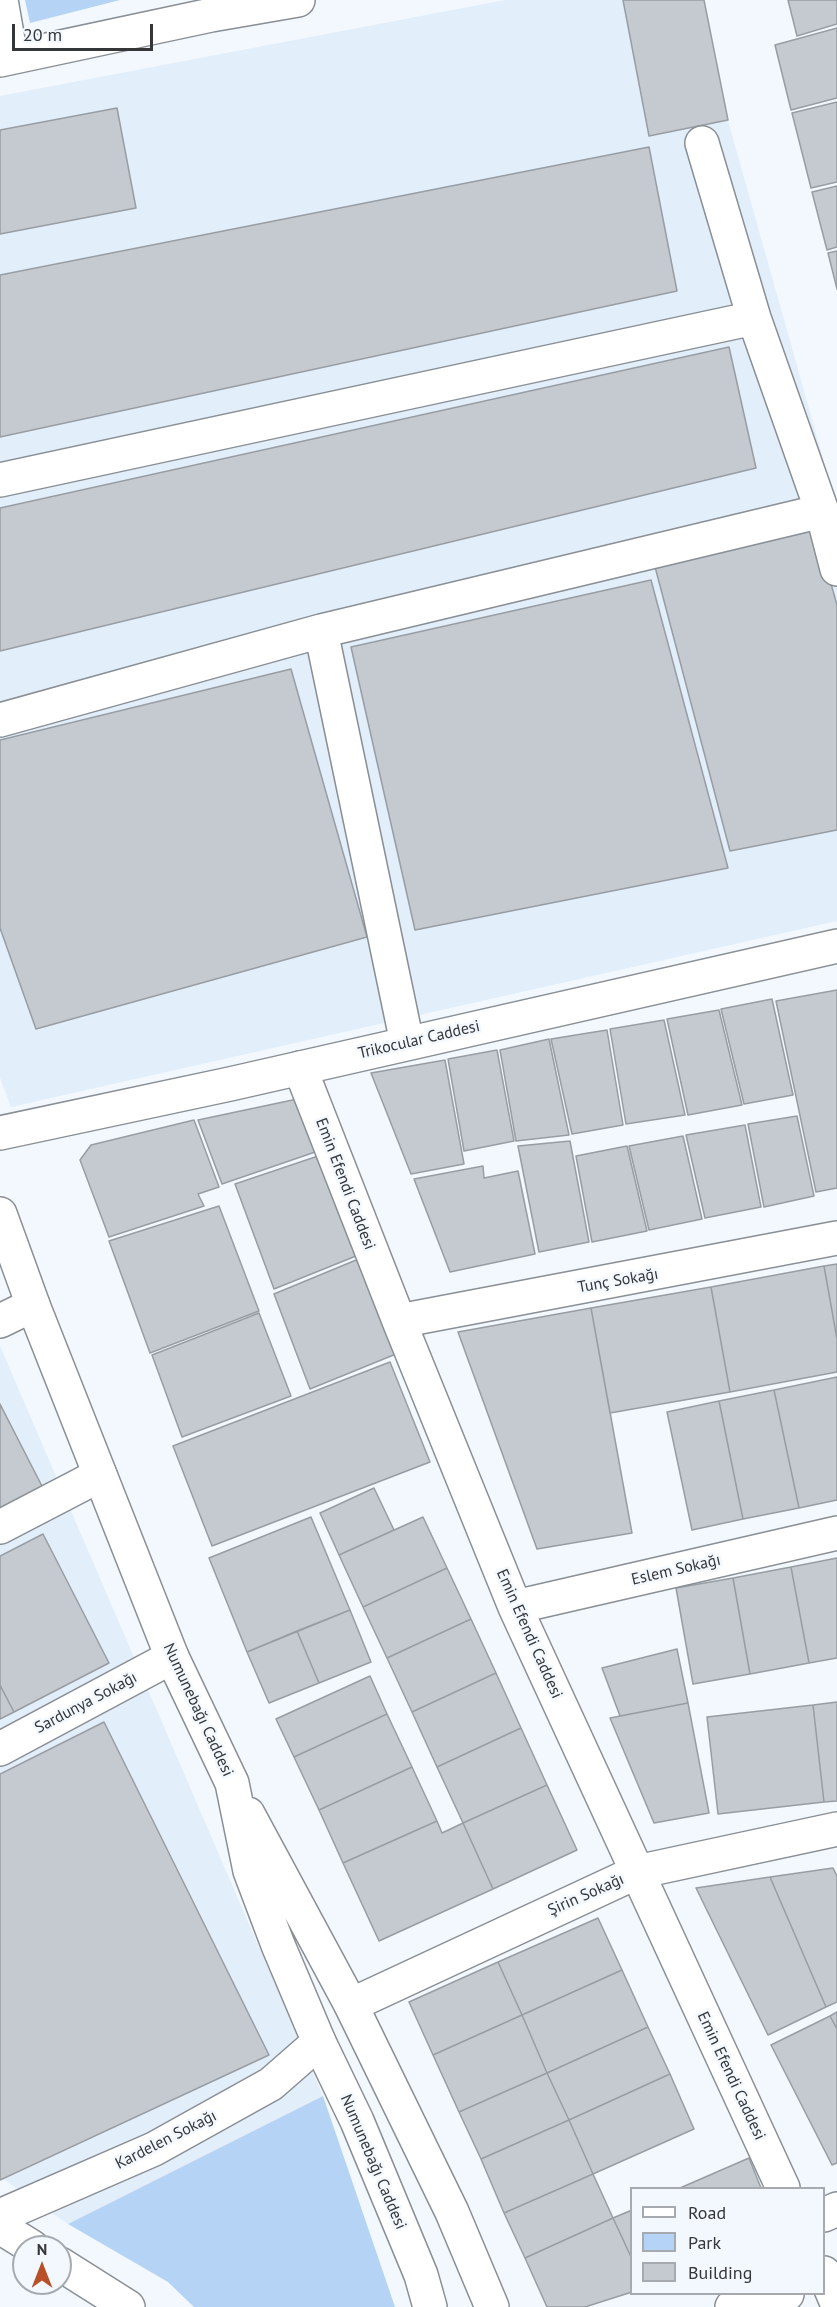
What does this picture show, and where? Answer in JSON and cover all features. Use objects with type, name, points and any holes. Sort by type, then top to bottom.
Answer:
[{"type":"street","points":[[1,0],[6,58],[209,7],[297,0]]},
{"type":"street","points":[[702,143],[754,318],[822,511],[837,569]]},
{"type":"street","points":[[0,480],[754,318]]},
{"type":"street","points":[[0,720],[321,631],[822,511]]},
{"type":"street","points":[[321,631],[407,1043]]},
{"type":"street","name":"Trikocular Caddesi","points":[[0,1133],[300,1068],[837,946]]},
{"type":"street","name":"Emin Efendi Caddesi","points":[[300,1068],[515,1607],[783,2187]]},
{"type":"street","name":"Numunebağı Caddesi","points":[[0,1214],[33,1305],[172,1657],[232,1783],[250,1871],[318,2042],[357,2121],[421,2275],[430,2307]]},
{"type":"street","name":"Tunç Sokağı","points":[[399,1321],[837,1238]]},
{"type":"street","points":[[0,1321],[33,1305]]},
{"type":"street","points":[[0,1527],[100,1475]]},
{"type":"street","name":"Eslem Sokağı","points":[[515,1607],[837,1533]]},
{"type":"street","name":"Sardunya Sokağı","points":[[0,1749],[172,1657]]},
{"type":"street","points":[[232,1783],[351,2005],[452,2212],[492,2307]]},
{"type":"street","name":"Şirin Sokağı","points":[[351,2005],[637,1872],[837,1829]]},
{"type":"street","name":"Kardelen Sokağı","points":[[0,2216],[154,2149],[271,2084],[318,2042]]},
{"type":"street","points":[[0,2227],[13,2235]]},
{"type":"street","points":[[72,2272],[128,2307]]},
{"type":"street","points":[[732,2307],[783,2295]]},
{"type":"shaded area","points":[[505,0],[694,0],[837,508],[837,921],[11,1107],[0,1078],[0,96]]},
{"type":"shaded area","points":[[0,1346],[323,2096],[68,2224],[0,2177]]},
{"type":"green space","points":[[25,0],[120,0],[30,23]]},
{"type":"green space","points":[[323,2096],[395,2307],[194,2307],[168,2282],[68,2224]]},
{"type":"building","points":[[623,0],[704,0],[728,120],[649,136]]},
{"type":"building","points":[[788,0],[837,0],[837,24],[797,36]]},
{"type":"building","points":[[837,28],[837,98],[791,110],[775,45]]},
{"type":"building","points":[[837,102],[837,182],[811,188],[792,113]]},
{"type":"building","points":[[117,108],[136,208],[0,234],[0,130]]},
{"type":"building","points":[[649,147],[677,291],[0,437],[0,275]]},
{"type":"building","points":[[837,186],[837,247],[827,250],[812,192]]},
{"type":"building","points":[[837,251],[837,289],[828,253]]},
{"type":"building","points":[[729,347],[756,468],[0,651],[0,508]]},
{"type":"building","points":[[815,527],[837,605],[837,830],[730,851],[654,563]]},
{"type":"building","points":[[651,580],[728,868],[415,930],[351,647]]},
{"type":"building","points":[[291,669],[367,937],[36,1029],[0,928],[0,740]]},
{"type":"building","points":[[837,990],[837,1188],[816,1192],[776,1001]]},
{"type":"building","points":[[772,999],[793,1095],[744,1104],[721,1009]]},
{"type":"building","points":[[719,1010],[742,1105],[688,1115],[667,1019]]},
{"type":"building","points":[[664,1020],[685,1115],[626,1124],[610,1029]]},
{"type":"building","points":[[607,1030],[623,1125],[572,1134],[551,1039]]},
{"type":"building","points":[[549,1039],[569,1135],[516,1141],[500,1050]]},
{"type":"building","points":[[497,1050],[514,1141],[464,1151],[448,1059]]},
{"type":"building","points":[[445,1060],[464,1164],[411,1174],[371,1073]]},
{"type":"building","points":[[302,1098],[321,1150],[222,1184],[198,1120]]},
{"type":"building","points":[[797,1116],[814,1196],[764,1207],[748,1124]]},
{"type":"building","points":[[194,1120],[219,1187],[198,1194],[204,1206],[109,1237],[80,1160],[91,1145]]},
{"type":"building","points":[[745,1125],[761,1207],[705,1218],[686,1135]]},
{"type":"building","points":[[683,1136],[702,1219],[649,1230],[629,1146]]},
{"type":"building","points":[[570,1141],[589,1242],[539,1252],[518,1146]]},
{"type":"building","points":[[627,1146],[647,1231],[592,1242],[576,1156]]},
{"type":"building","points":[[324,1154],[361,1254],[274,1289],[235,1184]]},
{"type":"building","points":[[483,1166],[484,1178],[518,1171],[535,1254],[450,1272],[414,1179]]},
{"type":"building","points":[[219,1206],[259,1311],[150,1353],[109,1241]]},
{"type":"building","points":[[361,1258],[396,1354],[310,1389],[274,1294]]},
{"type":"building","points":[[837,1264],[837,1339],[824,1266]]},
{"type":"building","points":[[824,1266],[837,1339],[837,1372],[730,1392],[711,1287]]},
{"type":"building","points":[[711,1287],[730,1392],[610,1413],[591,1308]]},
{"type":"building","points":[[591,1308],[632,1533],[537,1549],[458,1332]]},
{"type":"building","points":[[259,1313],[291,1396],[182,1437],[152,1355]]},
{"type":"building","points":[[390,1362],[430,1462],[212,1546],[173,1446]]},
{"type":"building","points":[[837,1377],[837,1500],[799,1508],[774,1390]]},
{"type":"building","points":[[774,1390],[799,1508],[743,1519],[719,1401]]},
{"type":"building","points":[[719,1401],[743,1519],[692,1530],[667,1412]]},
{"type":"building","points":[[0,1404],[45,1492],[0,1515]]},
{"type":"building","points":[[374,1488],[394,1530],[339,1555],[320,1513]]},
{"type":"building","points":[[311,1517],[350,1610],[247,1652],[209,1558]]},
{"type":"building","points":[[423,1517],[447,1568],[363,1607],[339,1555]]},
{"type":"building","points":[[43,1534],[109,1663],[14,1712],[0,1685],[0,1556]]},
{"type":"building","points":[[837,1558],[837,1658],[809,1663],[791,1567]]},
{"type":"building","points":[[791,1567],[809,1663],[750,1674],[733,1578]]},
{"type":"building","points":[[447,1568],[471,1619],[387,1658],[363,1607]]},
{"type":"building","points":[[733,1578],[750,1674],[693,1684],[676,1588]]},
{"type":"building","points":[[350,1610],[371,1662],[319,1683],[297,1631]]},
{"type":"building","points":[[471,1619],[496,1673],[412,1712],[387,1658]]},
{"type":"building","points":[[297,1631],[319,1683],[269,1703],[247,1652]]},
{"type":"building","points":[[677,1649],[688,1703],[620,1716],[602,1668]]},
{"type":"building","points":[[496,1673],[521,1728],[437,1767],[412,1712]]},
{"type":"building","points":[[370,1676],[387,1714],[294,1757],[276,1719]]},
{"type":"building","points":[[0,1685],[14,1712],[0,1719]]},
{"type":"building","points":[[837,1702],[837,1801],[824,1802],[813,1705]]},
{"type":"building","points":[[688,1703],[709,1813],[654,1823],[610,1718]]},
{"type":"building","points":[[813,1705],[824,1802],[718,1814],[707,1717]]},
{"type":"building","points":[[387,1714],[412,1767],[319,1810],[294,1757]]},
{"type":"building","points":[[104,1722],[269,2055],[0,2180],[0,1774]]},
{"type":"building","points":[[521,1728],[547,1785],[463,1823],[437,1767]]},
{"type":"building","points":[[412,1767],[437,1821],[343,1863],[319,1810]]},
{"type":"building","points":[[547,1785],[577,1850],[493,1889],[463,1823]]},
{"type":"building","points":[[437,1821],[442,1833],[463,1823],[493,1889],[379,1941],[343,1863]]},
{"type":"building","points":[[833,1868],[837,1876],[837,2002],[826,2007],[770,1877]]},
{"type":"building","points":[[770,1877],[826,2007],[768,2035],[696,1888]]},
{"type":"building","points":[[598,1918],[622,1970],[522,2015],[498,1962]]},
{"type":"building","points":[[498,1962],[522,2015],[433,2055],[409,2002]]},
{"type":"building","points":[[622,1970],[648,2027],[547,2073],[522,2015]]},
{"type":"building","points":[[837,2012],[837,2029],[830,2016]]},
{"type":"building","points":[[522,2015],[547,2073],[459,2112],[433,2055]]},
{"type":"building","points":[[830,2016],[837,2029],[837,2163],[832,2165],[771,2045]]},
{"type":"building","points":[[648,2027],[670,2074],[569,2120],[547,2073]]},
{"type":"building","points":[[547,2073],[569,2120],[481,2159],[459,2112]]},
{"type":"building","points":[[670,2074],[694,2129],[593,2174],[569,2120]]},
{"type":"building","points":[[569,2120],[593,2174],[504,2213],[481,2159]]},
{"type":"building","points":[[749,2158],[761,2187],[682,2187]]},
{"type":"building","points":[[593,2174],[613,2218],[525,2258],[504,2213]]},
{"type":"building","points":[[630,2211],[630,2255],[613,2218]]},
{"type":"building","points":[[613,2218],[630,2255],[630,2293],[585,2307],[547,2307],[525,2258]]}]
